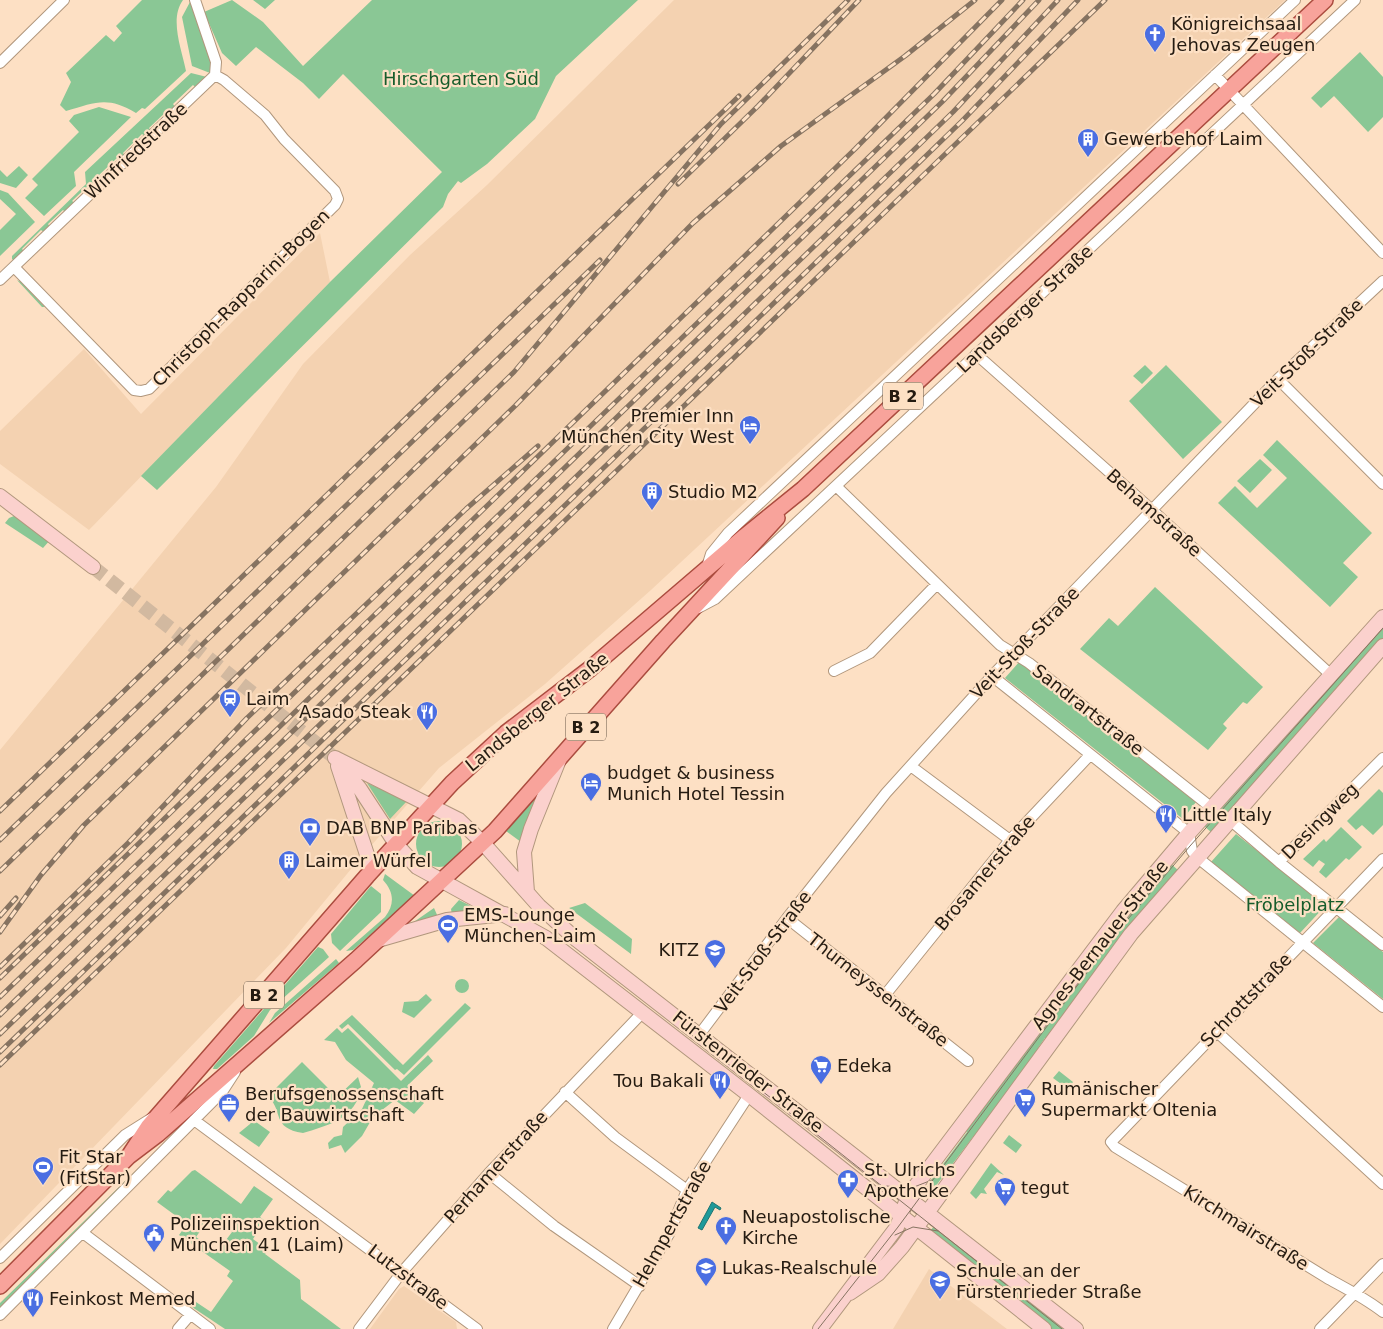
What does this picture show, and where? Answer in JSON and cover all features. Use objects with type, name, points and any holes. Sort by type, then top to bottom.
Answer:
[{"type":"main road","name":"Landsberger Straße","points":[[129,1156],[161,1112],[431,805],[506,733],[591,668],[706,571],[744,536],[802,489],[1325,0]]},
{"type":"main road","name":"Landsberger Straße","points":[[0,1286],[129,1156],[158,1134],[378,940],[483,843],[690,612],[750,549],[802,489]]},
{"type":"main road","points":[[0,496],[93,567]]},
{"type":"main road","name":"Agnes-Bernauer-Straße","points":[[820,1329],[897,1227],[908,1196],[1123,910],[1189,833],[1383,617]]},
{"type":"main road","name":"Agnes-Bernauer-Straße","points":[[847,1294],[878,1274],[928,1213],[1126,940],[1383,646]]},
{"type":"main road","points":[[527,892],[524,852],[531,829],[560,756]]},
{"type":"main road","points":[[335,758],[372,870]]},
{"type":"main road","name":"Fürstenrieder Straße","points":[[335,758],[459,820],[483,843],[527,892],[577,940],[908,1196],[1076,1329]]},
{"type":"main road","name":"Fürstenrieder Straße","points":[[335,758],[360,789],[396,844],[417,867],[546,938],[749,1095],[1044,1329]]},
{"type":"main road","points":[[378,940],[447,920],[505,914]]},
{"type":"street","points":[[2,58],[64,0]]},
{"type":"street","points":[[195,0],[216,62],[215,75]]},
{"type":"street","name":"Landsberger Straße","points":[[706,571],[711,554],[728,533],[808,460],[1295,0]]},
{"type":"street","name":"Landsberger Straße","points":[[690,612],[714,599],[1355,0]]},
{"type":"street","name":"Christoph-Rapparini-Bogen","points":[[14,267],[134,390],[149,389],[335,205],[338,199],[335,191],[284,139],[265,115],[224,80],[215,75]]},
{"type":"street","name":"Winfriedstraße","points":[[0,280],[215,75]]},
{"type":"street","points":[[1215,75],[1383,253]]},
{"type":"street","name":"Veit-Stoß-Straße","points":[[700,1035],[787,918],[886,793],[992,676],[1278,379],[1383,281]]},
{"type":"street","points":[[972,305],[985,319]]},
{"type":"street","name":"Behamstraße","points":[[976,354],[1152,510],[1331,675]]},
{"type":"street","points":[[1278,379],[1383,484]]},
{"type":"street","points":[[808,460],[820,472]]},
{"type":"street","name":"Sandrartstraße","points":[[836,486],[1000,645],[1029,663],[1212,808]]},
{"type":"street","points":[[834,671],[870,653],[937,584]]},
{"type":"street","name":"Sandrartstraße","points":[[992,676],[1189,833]]},
{"type":"street","name":"Brosamerstraße","points":[[885,995],[1010,840],[1090,755]]},
{"type":"street","name":"Desingweg","points":[[1278,862],[1383,758]]},
{"type":"street","points":[[912,766],[1010,840]]},
{"type":"street","points":[[1230,820],[1278,862],[1383,945]]},
{"type":"street","points":[[1189,833],[1192,851],[1198,858],[1383,1007]]},
{"type":"street","name":"Schrottstraße","points":[[1111,1142],[1301,942],[1383,859]]},
{"type":"street","name":"Thurneyssenstraße","points":[[787,918],[968,1061]]},
{"type":"street","name":"Perhamerstraße","points":[[359,1329],[402,1272],[489,1173],[642,1013]]},
{"type":"street","points":[[1216,1031],[1383,1184]]},
{"type":"street","name":"Landsberger Straße","points":[[0,1316],[222,1092],[247,1054]]},
{"type":"street","points":[[565,1092],[615,1137],[687,1190]]},
{"type":"street","name":"Helmpertstraße","points":[[613,1329],[640,1286],[668,1234],[687,1190],[749,1095]]},
{"type":"street","name":"Landsberger Straße","points":[[0,1258],[125,1135],[161,1112]]},
{"type":"street","name":"Lutzstraße","points":[[194,1120],[402,1272],[472,1328]]},
{"type":"street","name":"Kirchmairstraße","points":[[1111,1142],[1115,1147],[1354,1293],[1361,1294],[1383,1312]]},
{"type":"street","points":[[489,1173],[554,1226],[640,1286]]},
{"type":"street","points":[[83,1233],[210,1329]]},
{"type":"street","points":[[1320,1329],[1383,1264]]},
{"type":"street","points":[[178,1329],[190,1315]]},
{"type":"shaded area","points":[[674,0],[1285,0],[651,590],[545,684],[439,768],[356,863],[286,948],[0,1244],[0,750],[216,487],[303,364],[410,255],[487,185]]},
{"type":"shaded area","points":[[320,233],[330,282],[89,530],[0,464],[0,431],[84,349],[141,414]]},
{"type":"shaded area","name":"Schule an der Fürstenrieder Straße","points":[[929,1269],[974,1304],[1007,1329],[893,1329]]},
{"type":"shaded area","points":[[404,1286],[456,1322],[457,1329],[370,1329],[399,1289]]},
{"type":"green space","points":[[142,0],[183,0],[177,16],[177,25],[186,71],[145,109],[142,108],[136,113],[117,104],[102,102],[66,111],[60,105],[71,82],[66,73],[106,35],[114,42],[122,33],[116,26]]},
{"type":"green space","name":"Hirschgarten Süd","points":[[232,0],[263,22],[303,66],[372,0],[638,0],[556,76],[535,119],[487,164],[461,183],[458,181],[448,194],[443,207],[157,490],[141,476],[330,282],[442,172],[343,74],[319,99],[303,83],[256,47],[236,66],[222,53],[204,12]]},
{"type":"green space","points":[[253,0],[275,0],[265,9]]},
{"type":"green space","points":[[190,2],[211,59],[210,73],[192,66],[182,17]]},
{"type":"green space","points":[[1360,52],[1383,77],[1383,117],[1368,132],[1334,96],[1321,108],[1311,98]]},
{"type":"green space","points":[[191,73],[207,77],[196,88],[193,85],[173,104],[176,108],[171,112],[168,110],[149,128],[151,131],[145,136],[142,134],[123,153],[125,156],[120,161],[117,158],[98,176],[100,179],[94,184],[92,182],[72,201],[75,203],[65,212],[63,210],[48,224],[50,227],[44,232],[41,230],[22,249],[24,251],[14,261],[12,256],[86,184],[85,172]]},
{"type":"green space","points":[[99,107],[131,117],[74,172],[76,186],[44,216],[25,198],[38,185],[32,179],[79,132],[69,121],[74,115]]},
{"type":"green space","points":[[19,166],[28,175],[16,188],[0,183],[0,170],[7,177]]},
{"type":"green space","points":[[0,190],[8,193],[35,222],[0,256],[0,230],[16,214],[0,199]]},
{"type":"green space","points":[[17,280],[21,282],[45,307],[42,307]]},
{"type":"green space","points":[[1145,365],[1153,373],[1142,384],[1133,376]]},
{"type":"green space","points":[[1166,365],[1222,422],[1183,459],[1129,401]]},
{"type":"green space","points":[[1277,440],[1372,533],[1343,563],[1358,577],[1330,607],[1218,503],[1235,486],[1257,508],[1287,478],[1263,455]]},
{"type":"green space","points":[[1260,459],[1272,470],[1250,493],[1237,481]]},
{"type":"green space","points":[[14,516],[51,539],[43,548],[5,523]]},
{"type":"green space","points":[[1155,587],[1263,687],[1247,704],[1243,702],[1223,724],[1227,728],[1208,750],[1080,649],[1109,618],[1118,626]]},
{"type":"green space","points":[[1383,625],[1383,639],[1212,833],[1203,825]]},
{"type":"green space","points":[[1019,662],[1196,802],[1183,819],[1005,678]]},
{"type":"green space","points":[[367,783],[407,801],[390,819]]},
{"type":"green space","points":[[1379,789],[1383,793],[1383,825],[1373,835],[1362,825],[1356,830],[1347,821]]},
{"type":"green space","points":[[537,796],[521,842],[506,831]]},
{"type":"green space","points":[[439,821],[452,825],[458,831],[462,844],[458,857],[452,863],[439,867],[426,863],[420,857],[416,844],[420,831],[426,825]]},
{"type":"green space","points":[[1341,827],[1362,847],[1349,860],[1346,858],[1326,878],[1319,872],[1325,864],[1319,860],[1313,867],[1303,859],[1324,839],[1326,842]]},
{"type":"green space","name":"Fröbelplatz","points":[[1236,834],[1326,905],[1300,933],[1211,862]]},
{"type":"green space","points":[[1169,862],[1180,872],[1048,1039],[1045,1038],[1038,1048],[1040,1050],[976,1139],[973,1137],[935,1187],[929,1183],[967,1132],[963,1129]]},
{"type":"green space","points":[[385,874],[415,896],[353,950],[346,951],[385,917],[388,912],[392,898],[383,880]]},
{"type":"green space","points":[[371,886],[381,894],[381,912],[340,951],[332,943],[331,934]]},
{"type":"green space","points":[[459,900],[477,909],[477,911],[452,915],[451,909]]},
{"type":"green space","points":[[585,903],[632,939],[631,954],[569,908]]},
{"type":"green space","points":[[434,908],[438,917],[408,926]]},
{"type":"green space","name":"Fröbelplatz","points":[[1339,917],[1383,952],[1383,999],[1313,943]]},
{"type":"green space","points":[[318,947],[323,949],[329,957],[270,1010],[254,1036],[217,1069],[213,1069],[214,1066]]},
{"type":"green space","points":[[336,959],[339,963],[269,1023],[275,1013]]},
{"type":"green space","points":[[462,979],[467,981],[469,986],[467,991],[462,993],[457,991],[455,986],[457,981]]},
{"type":"green space","points":[[426,994],[432,1000],[414,1018],[402,1012],[404,1002],[418,1001]]},
{"type":"green space","points":[[465,1003],[471,1008],[404,1075],[397,1069],[395,1070],[348,1024],[342,1029],[339,1026],[352,1015],[403,1065]]},
{"type":"green space","points":[[337,1028],[342,1033],[348,1028],[401,1081],[428,1055],[433,1061],[407,1086],[424,1103],[414,1114],[395,1100],[373,1117],[362,1136],[345,1153],[341,1145],[329,1149],[328,1143],[334,1137],[342,1135],[343,1127],[362,1109],[374,1083],[346,1060],[335,1042],[324,1040]]},
{"type":"green space","points":[[302,1062],[337,1097],[358,1077],[361,1087],[356,1103],[344,1116],[337,1121],[303,1133],[293,1131],[282,1123],[273,1102],[268,1096]]},
{"type":"green space","points":[[1059,1071],[1073,1082],[1068,1089],[1053,1078]]},
{"type":"green space","points":[[203,1106],[0,1308],[0,1303]]},
{"type":"green space","points":[[252,1119],[270,1132],[259,1147],[239,1133],[250,1124]]},
{"type":"green space","points":[[1009,1135],[1022,1145],[1016,1153],[1003,1143]]},
{"type":"green space","points":[[991,1163],[1004,1175],[997,1172],[984,1189],[987,1194],[981,1193],[976,1199],[970,1193]]},
{"type":"green space","points":[[195,1170],[241,1204],[254,1186],[273,1199],[260,1217],[265,1221],[253,1239],[268,1250],[265,1254],[300,1280],[301,1299],[341,1329],[225,1329],[189,1305],[193,1300],[211,1312],[233,1281],[227,1276],[230,1271],[179,1235],[187,1224],[157,1202],[168,1190],[171,1192]],"holes":[[[210,1217],[232,1232],[217,1252],[196,1237]]]},
{"type":"green space","points":[[935,1225],[1069,1329],[1048,1329],[930,1231]]},
{"type":"water","points":[[712,1202],[721,1208],[720,1210],[715,1207],[702,1230],[698,1228]]},
{"type":"tunnel","points":[[93,567],[335,758]]},
{"type":"tram line","points":[[818,1329],[898,1227],[1117,932],[1190,846],[1383,628]]},
{"type":"tram line","points":[[689,1033],[1062,1329]]},
{"type":"tram line","points":[[887,1186],[909,1189],[932,1180]]},
{"type":"tram line","points":[[895,1235],[913,1227],[938,1231]]},
{"type":"railway","points":[[0,871],[514,372],[721,124],[848,0]]},
{"type":"railway","points":[[678,184],[758,106],[859,0]]},
{"type":"railway","points":[[0,932],[41,875],[84,825],[515,406],[693,223],[781,146],[905,56],[975,0]]},
{"type":"railway","points":[[0,978],[855,149],[1002,0]]},
{"type":"railway","points":[[0,997],[934,94],[1023,0]]},
{"type":"railway","points":[[0,1015],[942,102],[1039,0]]},
{"type":"railway","points":[[0,1034],[953,112],[1058,0]]},
{"type":"railway","points":[[0,1052],[962,121],[1078,0]]},
{"type":"railway","points":[[0,1065],[1105,0]]},
{"type":"railway","points":[[0,811],[739,96]]},
{"type":"railway","points":[[0,840],[600,260]]},
{"type":"railway","points":[[0,967],[128,843],[247,718],[466,509],[538,446]]},
{"type":"railway","points":[[0,916],[16,898]]},
{"type":"place","name":"Königreichsaal Jehovas Zeugen","points":[[1155,53]]},
{"type":"place","name":"Gewerbehof Laim","points":[[1088,158]]},
{"type":"place","name":"Premier Inn München City West","points":[[750,445]]},
{"type":"place","name":"Studio M2","points":[[652,511]]},
{"type":"place","name":"Laim","points":[[230,718]]},
{"type":"place","name":"Asado Steak","points":[[427,731]]},
{"type":"place","name":"budget & business Munich Hotel Tessin","points":[[591,802]]},
{"type":"place","name":"Little Italy","points":[[1166,834]]},
{"type":"place","name":"DAB BNP Paribas","points":[[310,847]]},
{"type":"place","name":"Laimer Würfel","points":[[289,880]]},
{"type":"place","name":"EMS-Lounge München-Laim","points":[[448,944]]},
{"type":"place","name":"KITZ","points":[[715,969]]},
{"type":"place","name":"Edeka","points":[[821,1085]]},
{"type":"place","name":"Tou Bakali","points":[[720,1100]]},
{"type":"place","name":"Rumänischer Supermarkt Oltenia","points":[[1025,1118]]},
{"type":"place","name":"Berufsgenossenschaft der Bauwirtschaft","points":[[229,1123]]},
{"type":"place","name":"Fit Star (FitStar)","points":[[43,1186]]},
{"type":"place","name":"St. Ulrichs Apotheke","points":[[848,1199]]},
{"type":"place","name":"tegut","points":[[1005,1207]]},
{"type":"place","name":"Neuapostolische Kirche","points":[[726,1246]]},
{"type":"place","name":"Polizeiinspektion München 41 (Laim)","points":[[154,1253]]},
{"type":"place","name":"Lukas-Realschule","points":[[706,1287]]},
{"type":"place","name":"Schule an der Fürstenrieder Straße","points":[[940,1300]]},
{"type":"place","name":"Feinkost Memed","points":[[33,1318]]}]
